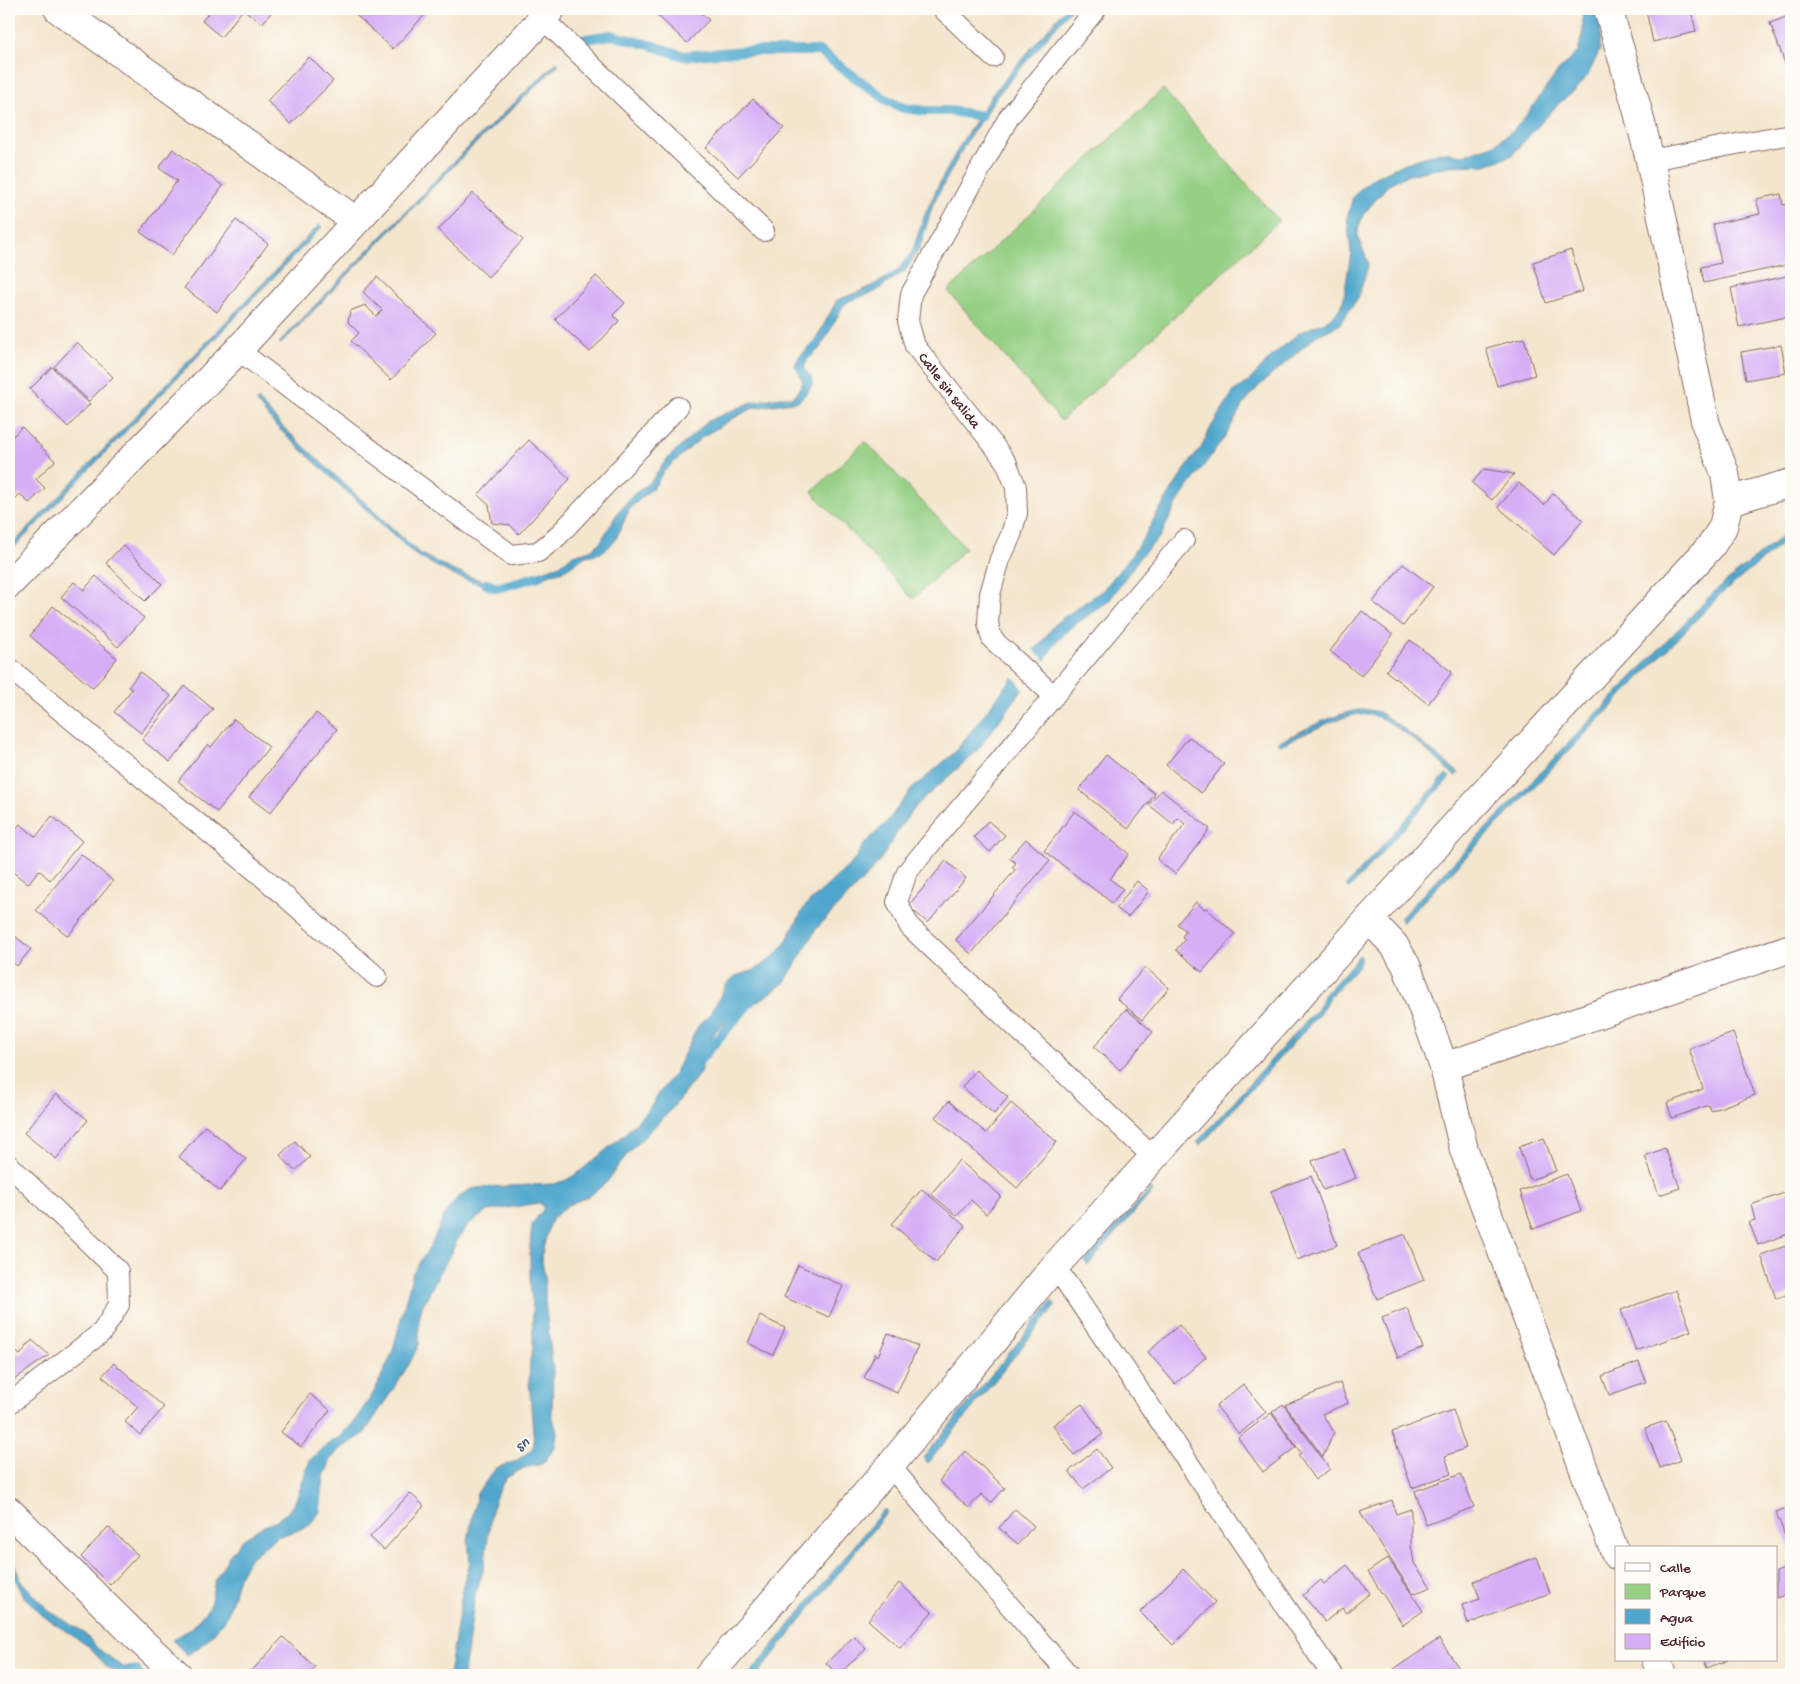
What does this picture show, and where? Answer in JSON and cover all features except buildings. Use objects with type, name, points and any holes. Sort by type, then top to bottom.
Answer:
[{"type":"street","points":[[58,9],[356,221]]},
{"type":"street","points":[[709,1675],[890,1466],[1055,1266],[1369,919],[1711,546],[1723,527],[1729,501],[1725,473],[1706,425],[1650,160],[1608,9]]},
{"type":"street","points":[[9,584],[238,350],[547,14]]},
{"type":"street","points":[[1729,501],[1791,483]]},
{"type":"street","points":[[1369,919],[1394,945],[1406,965],[1444,1067],[1464,1150],[1615,1552]]},
{"type":"street","points":[[1444,1067],[1791,948]]},
{"type":"street","points":[[9,1511],[173,1672]]},
{"type":"street","points":[[1657,1662],[1662,1675]]},
{"type":"lane","points":[[943,9],[994,57]]},
{"type":"lane","name":"Calle sin salida","points":[[1054,696],[992,639],[988,623],[990,594],[1000,559],[1011,535],[1017,513],[1016,487],[1007,464],[995,447],[915,346],[908,321],[911,294],[1009,117],[1096,9]]},
{"type":"lane","points":[[547,14],[764,231]]},
{"type":"lane","points":[[1650,160],[1791,134]]},
{"type":"lane","points":[[238,350],[511,555],[538,552],[557,537],[678,407]]},
{"type":"lane","points":[[1153,1157],[910,928],[897,902],[907,872],[1184,540]]},
{"type":"lane","points":[[9,668],[257,872],[377,977]]},
{"type":"lane","points":[[9,1165],[118,1271],[119,1305],[102,1332],[9,1404]]},
{"type":"lane","points":[[1055,1266],[1332,1675]]},
{"type":"lane","points":[[890,1466],[1069,1675]]},
{"type":"green space","points":[[1163,89],[1279,221],[1061,421],[948,291]]},
{"type":"green space","points":[[865,441],[966,548],[913,599],[812,492]]},
{"type":"water","points":[[1065,9],[1071,9],[997,96],[967,141],[933,204],[920,247],[906,270],[875,292],[849,301],[843,306],[821,347],[807,360],[804,368],[812,377],[813,383],[808,392],[799,401],[753,408],[702,437],[663,472],[655,486],[630,508],[615,541],[601,553],[586,556],[561,572],[528,583],[524,577],[560,565],[571,556],[590,550],[600,543],[618,512],[633,495],[651,481],[667,459],[708,421],[752,402],[780,397],[794,397],[803,382],[795,365],[799,357],[815,341],[837,300],[883,280],[897,271],[912,252],[925,214],[964,138],[993,93]]},
{"type":"water","points":[[1580,9],[1596,9],[1601,26],[1600,50],[1588,75],[1576,90],[1558,104],[1511,156],[1486,165],[1448,166],[1405,176],[1389,184],[1363,215],[1358,230],[1358,238],[1368,266],[1358,298],[1339,325],[1316,336],[1258,387],[1242,406],[1226,435],[1179,500],[1160,537],[1140,557],[1109,601],[1070,628],[1054,645],[1044,661],[1027,654],[1038,647],[1056,623],[1103,590],[1131,556],[1191,460],[1201,448],[1211,427],[1234,391],[1249,381],[1273,355],[1300,332],[1325,322],[1337,312],[1343,303],[1351,252],[1347,218],[1353,197],[1373,178],[1403,164],[1440,152],[1464,155],[1495,144],[1511,132],[1522,121],[1559,70],[1578,52],[1583,31],[1583,18]]},
{"type":"water","points":[[557,62],[559,64],[468,151],[281,344],[279,343],[466,149]]},
{"type":"water","points":[[319,225],[322,227],[9,553],[9,548]]},
{"type":"water","points":[[258,399],[282,426],[419,553],[454,571],[498,586],[502,591],[455,576],[415,555],[275,425],[256,402]]},
{"type":"water","points":[[1791,529],[1791,536],[1719,596],[1402,923],[1400,918],[1715,591]]},
{"type":"water","points":[[1013,677],[1023,689],[976,752],[917,805],[870,873],[817,928],[785,982],[768,995],[730,1018],[715,1032],[708,1044],[700,1073],[670,1111],[632,1149],[608,1181],[590,1196],[568,1205],[553,1218],[549,1225],[541,1257],[545,1276],[545,1302],[553,1371],[552,1414],[557,1433],[555,1447],[542,1464],[524,1468],[506,1478],[498,1492],[492,1508],[484,1568],[475,1595],[463,1675],[449,1675],[464,1582],[470,1563],[468,1540],[477,1493],[496,1468],[516,1461],[530,1451],[534,1445],[529,1381],[530,1359],[533,1349],[530,1245],[532,1224],[544,1206],[539,1203],[488,1211],[469,1224],[460,1236],[422,1306],[419,1320],[419,1345],[408,1366],[364,1434],[340,1449],[331,1459],[324,1477],[320,1512],[309,1525],[276,1537],[248,1560],[239,1577],[228,1614],[214,1633],[198,1648],[187,1655],[172,1640],[192,1628],[210,1606],[215,1580],[229,1556],[240,1542],[288,1512],[296,1500],[310,1460],[322,1448],[338,1438],[353,1423],[373,1394],[392,1354],[413,1272],[430,1247],[446,1212],[458,1197],[471,1189],[554,1184],[566,1180],[578,1173],[624,1135],[652,1105],[674,1074],[698,1026],[711,1013],[726,985],[735,976],[755,970],[772,958],[783,947],[805,906],[853,862],[864,844],[886,823],[912,789],[955,752]]},
{"type":"water","points":[[1364,709],[1379,712],[1404,729],[1459,773],[1455,776],[1412,738],[1387,721],[1364,714],[1333,721],[1280,745],[1277,742],[1330,718]]},
{"type":"water","points":[[1446,774],[1450,777],[1349,889],[1346,886]]},
{"type":"water","points":[[1359,955],[1362,957],[1358,966],[1330,996],[1322,1011],[1200,1146],[1197,1142],[1317,1009],[1325,994]]},
{"type":"water","points":[[1151,1188],[1153,1191],[1088,1265],[1084,1261]]},
{"type":"water","points":[[1052,1301],[1056,1305],[928,1463],[923,1458]]},
{"type":"water","points":[[884,1509],[888,1511],[757,1675],[749,1675]]},
{"type":"water","points":[[9,1550],[21,1581],[49,1611],[79,1629],[96,1647],[123,1667],[139,1666],[143,1674],[120,1675],[107,1667],[88,1646],[43,1616],[24,1597],[9,1565]]},
{"type":"pier","points":[[1031,648],[1046,662],[1041,669],[1038,669],[1025,655],[1025,652]]},
{"type":"waterway","points":[[586,39],[611,35],[684,56],[744,51],[819,51],[885,99],[903,108],[926,111],[951,111],[981,116]]},
{"type":"waterway","points":[[486,584],[497,588],[539,576]]},
{"type":"waterway","points":[[697,1063],[750,1002]]},
{"type":"water label","name":"sn","points":[[521,1443]]}]
